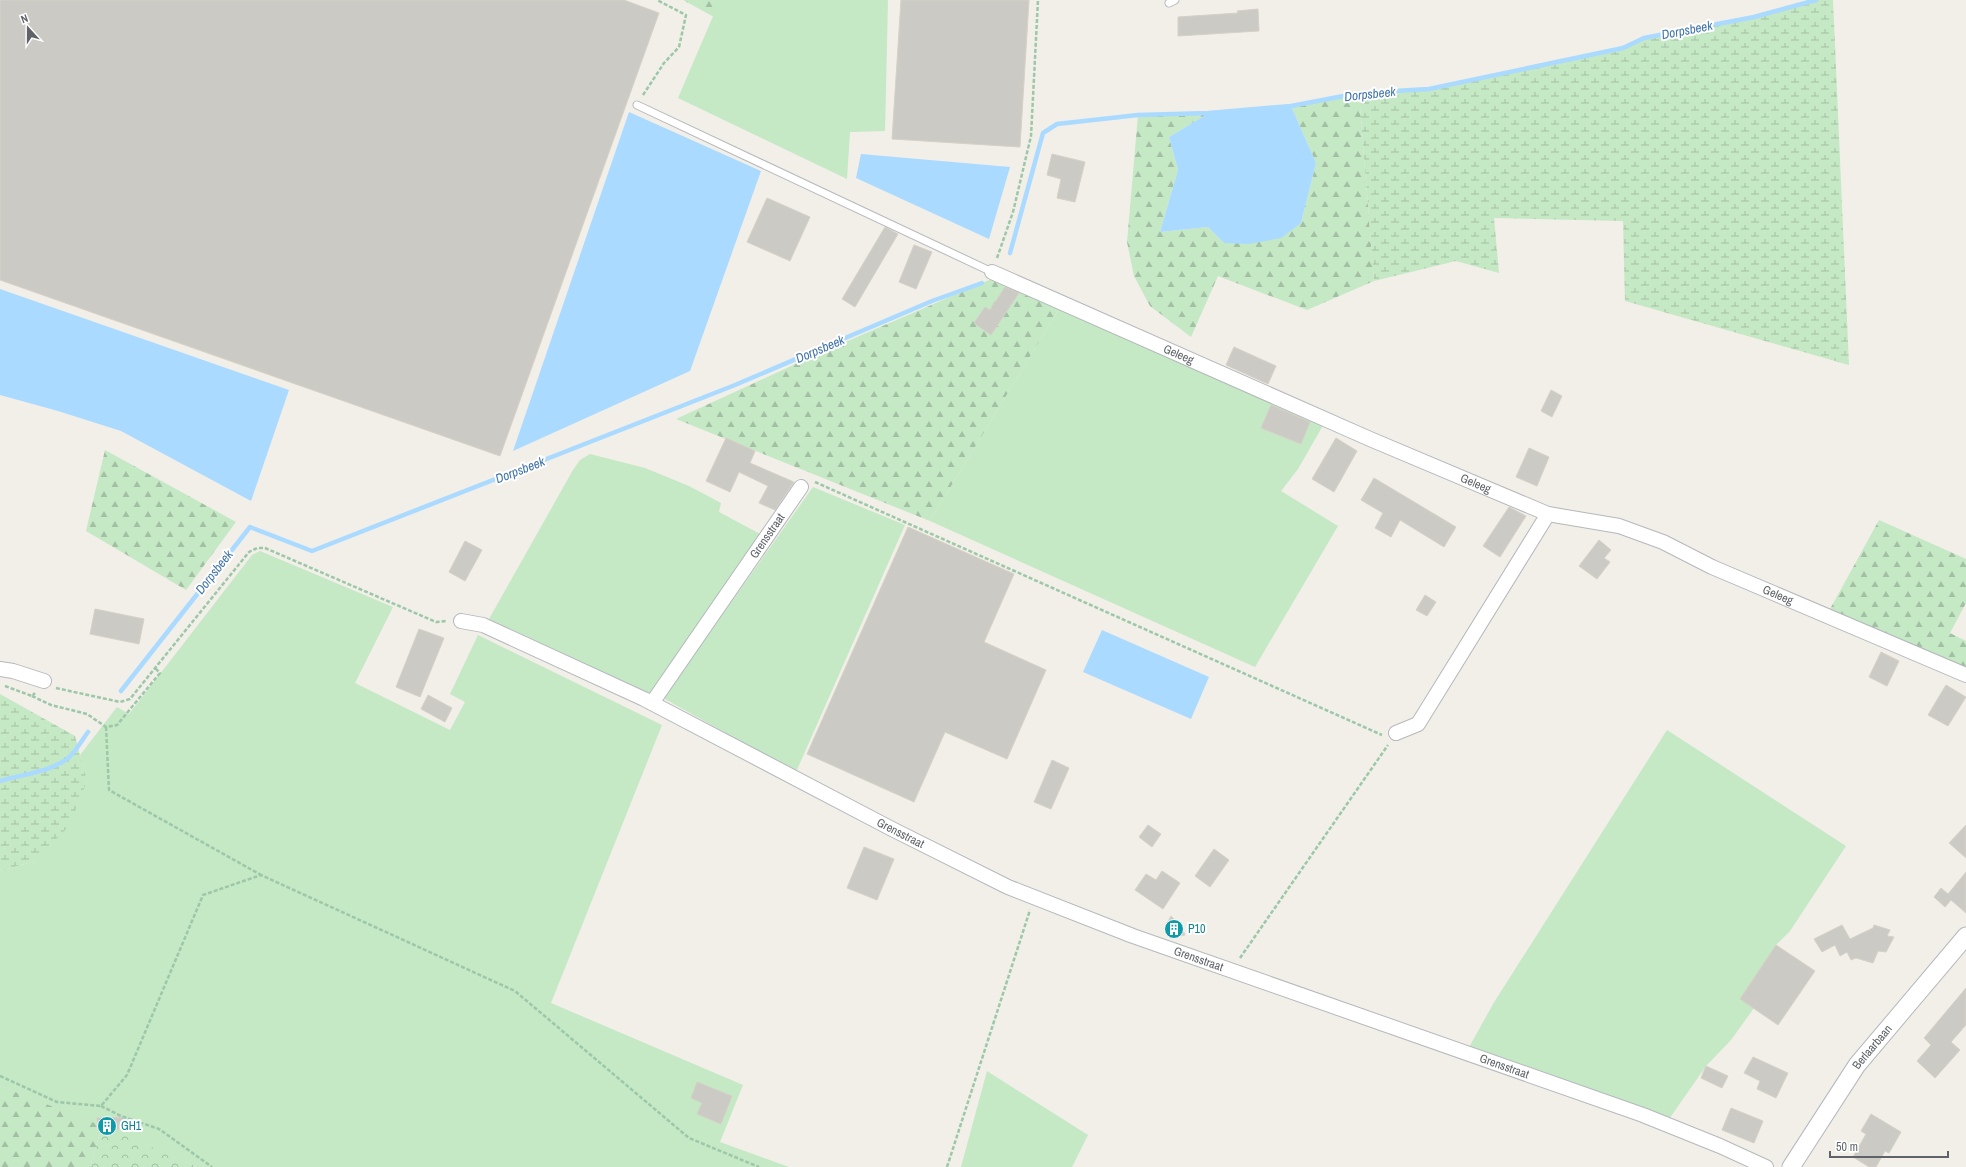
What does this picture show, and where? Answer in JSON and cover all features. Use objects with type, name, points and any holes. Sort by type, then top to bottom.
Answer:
[{"type":"street","name":"Geleeg","points":[[992,272],[1370,440],[1548,514],[1619,526],[1663,542],[1712,567],[1966,675]]},
{"type":"street","name":"Grensstraat","points":[[652,703],[801,487]]},
{"type":"street","points":[[1396,733],[1418,724],[1548,514]]},
{"type":"street","name":"Grensstraat","points":[[461,621],[483,625],[652,703],[968,868],[1008,887],[1133,936],[1643,1115],[1720,1146],[1766,1167]]},
{"type":"street","points":[[0,669],[13,670],[44,681]]},
{"type":"street","name":"Berlaarbaan","points":[[1791,1167],[1857,1065],[1966,936]]},
{"type":"lane","points":[[636,105],[992,272]]},
{"type":"path","points":[[636,105],[664,62],[679,47],[686,15],[657,0]]},
{"type":"path","points":[[992,272],[1013,212],[1031,136],[1038,0]]},
{"type":"path","points":[[801,487],[816,482],[1380,735],[1396,733]]},
{"type":"path","points":[[44,681],[46,686],[120,702],[130,698],[249,552],[257,548],[265,548],[436,622],[461,621]]},
{"type":"path","points":[[32,696],[51,705],[87,714],[106,727],[117,725],[160,673],[155,668]]},
{"type":"path","points":[[106,727],[109,790],[261,875],[516,991],[689,1138],[758,1167]]},
{"type":"path","points":[[1232,970],[1396,733]]},
{"type":"path","points":[[101,1106],[127,1075],[203,895],[261,875]]},
{"type":"path","points":[[947,1167],[1034,897]]},
{"type":"path","points":[[0,1076],[57,1102],[101,1106],[121,1116],[159,1129],[212,1167]]},
{"type":"green space","points":[[683,0],[721,0],[714,17]]},
{"type":"green space","points":[[720,0],[888,0],[885,131],[850,132],[847,179],[678,98]]},
{"type":"green space","points":[[1816,0],[1833,0],[1849,365],[1625,301],[1623,221],[1494,218],[1499,273],[1456,261],[1374,281],[1359,93],[1429,89],[1623,48],[1644,38],[1754,17]]},
{"type":"green space","points":[[1359,93],[1374,281],[1307,310],[1218,276],[1191,337],[1150,306],[1134,276],[1127,242],[1138,115],[1209,113],[1169,137],[1178,170],[1160,232],[1208,227],[1224,243],[1301,223],[1316,163],[1291,106]]},
{"type":"green space","points":[[996,277],[1060,307],[930,521],[676,419],[813,356]]},
{"type":"green space","points":[[1060,307],[1325,422],[1298,469],[1281,491],[1338,526],[1255,667],[930,521]]},
{"type":"green space","points":[[105,450],[236,522],[186,590],[86,531]]},
{"type":"green space","points":[[590,454],[645,468],[689,486],[721,503],[719,512],[762,535],[650,694],[489,619],[573,470],[580,460]]},
{"type":"green space","points":[[813,487],[905,525],[796,772],[663,698]]},
{"type":"green space","points":[[1879,520],[1966,559],[1966,603],[1950,633],[1966,641],[1966,667],[1829,611]]},
{"type":"green space","points":[[260,551],[393,607],[355,683],[450,730],[465,702],[450,694],[478,635],[662,725],[551,1003],[743,1085],[720,1142],[789,1167],[198,1167],[0,1086],[0,871],[35,861],[87,782],[80,755],[117,707],[129,714],[252,555]]},
{"type":"green space","points":[[0,694],[75,736],[87,781],[69,826],[35,861],[0,871]]},
{"type":"green space","points":[[1667,730],[1846,846],[1790,931],[1776,945],[1740,999],[1754,1008],[1731,1040],[1706,1066],[1667,1122],[1467,1051],[1493,1004]]},
{"type":"green space","points":[[987,1071],[1088,1135],[1072,1167],[961,1167]]},
{"type":"green space","points":[[0,1086],[102,1126],[90,1167],[0,1167]]},
{"type":"green space","points":[[102,1126],[198,1167],[90,1167]]},
{"type":"water","points":[[1291,106],[1316,163],[1301,223],[1281,238],[1249,244],[1224,243],[1208,227],[1160,232],[1178,170],[1169,137],[1209,113]]},
{"type":"water","points":[[629,112],[761,171],[690,371],[513,451]]},
{"type":"water","points":[[861,154],[1010,167],[989,239],[856,178]]},
{"type":"water","points":[[0,289],[289,390],[251,501],[121,431],[58,411],[0,395]]},
{"type":"water","points":[[1102,630],[1209,677],[1191,719],[1083,672]]},
{"type":"building","points":[[0,0],[624,0],[659,13],[500,456],[0,280]]},
{"type":"building","points":[[901,0],[1029,0],[1020,147],[892,139]]},
{"type":"building","points":[[1258,9],[1259,31],[1178,36],[1178,17],[1238,13],[1237,11]]},
{"type":"building","points":[[1052,154],[1085,162],[1075,202],[1057,198],[1061,179],[1047,175]]},
{"type":"building","points":[[767,198],[810,217],[790,261],[747,242]]},
{"type":"building","points":[[885,227],[898,234],[855,307],[842,299]]},
{"type":"building","points":[[914,245],[932,252],[916,289],[899,282]]},
{"type":"building","points":[[1005,287],[1019,293],[991,335],[974,323],[985,307],[990,310]]},
{"type":"building","points":[[1234,347],[1276,366],[1268,384],[1226,365]]},
{"type":"building","points":[[1551,390],[1562,396],[1552,417],[1541,411]]},
{"type":"building","points":[[1271,405],[1310,422],[1301,444],[1261,428]]},
{"type":"building","points":[[726,438],[755,451],[750,463],[794,482],[775,510],[759,503],[768,486],[739,472],[730,492],[706,481]]},
{"type":"building","points":[[1336,438],[1357,451],[1334,492],[1312,479]]},
{"type":"building","points":[[1529,448],[1549,457],[1537,486],[1516,477]]},
{"type":"building","points":[[1374,478],[1456,527],[1444,547],[1400,520],[1391,537],[1375,528],[1383,513],[1361,500]]},
{"type":"building","points":[[1509,507],[1526,516],[1500,557],[1483,546]]},
{"type":"building","points":[[908,527],[1014,574],[984,642],[1046,670],[1007,759],[945,732],[914,802],[807,754]]},
{"type":"building","points":[[1599,540],[1611,550],[1604,558],[1610,562],[1597,579],[1579,566]]},
{"type":"building","points":[[465,541],[482,550],[465,581],[449,572]]},
{"type":"building","points":[[1425,595],[1436,602],[1427,616],[1416,610]]},
{"type":"building","points":[[95,609],[144,619],[139,644],[90,634]]},
{"type":"building","points":[[419,629],[444,638],[420,697],[396,687]]},
{"type":"building","points":[[1881,652],[1899,661],[1887,686],[1869,677]]},
{"type":"building","points":[[1946,685],[1966,697],[1948,726],[1928,715]]},
{"type":"building","points":[[428,695],[452,708],[445,722],[421,709]]},
{"type":"building","points":[[1052,760],[1069,768],[1051,809],[1034,802]]},
{"type":"building","points":[[1148,825],[1161,834],[1152,847],[1139,837]]},
{"type":"building","points":[[1966,825],[1966,858],[1949,843]]},
{"type":"building","points":[[864,847],[894,859],[877,900],[847,888]]},
{"type":"building","points":[[1214,849],[1229,860],[1210,887],[1195,876]]},
{"type":"building","points":[[1162,871],[1180,883],[1163,909],[1135,890],[1146,874],[1156,880]]},
{"type":"building","points":[[1966,872],[1966,913],[1951,900],[1945,907],[1934,897],[1941,888],[1948,894]]},
{"type":"building","name":"P10","points":[[1171,916],[1181,926],[1185,935],[1172,937],[1164,929]]},
{"type":"building","points":[[1842,925],[1850,939],[1873,928],[1874,925],[1890,930],[1887,936],[1894,937],[1886,952],[1878,951],[1873,963],[1856,958],[1851,960],[1847,952],[1840,956],[1835,945],[1822,952],[1814,939]]},
{"type":"building","points":[[1776,945],[1815,971],[1778,1025],[1740,999]]},
{"type":"building","points":[[1966,988],[1966,1025],[1951,1042],[1960,1050],[1935,1078],[1917,1061],[1931,1045],[1924,1038]]},
{"type":"building","points":[[1753,1057],[1788,1073],[1776,1098],[1757,1089],[1760,1081],[1744,1073]]},
{"type":"building","points":[[1706,1066],[1728,1076],[1722,1088],[1701,1078]]},
{"type":"building","points":[[697,1082],[732,1096],[721,1124],[697,1114],[702,1103],[691,1098]]},
{"type":"building","points":[[1731,1108],[1763,1121],[1754,1143],[1722,1130]]},
{"type":"building","points":[[1871,1114],[1901,1132],[1889,1153],[1885,1151],[1876,1167],[1869,1167],[1853,1157],[1866,1134],[1861,1131]]},
{"type":"building","name":"GH1","points":[[125,1117],[118,1129],[104,1135],[98,1130],[97,1118]]},
{"type":"waterway","name":"Dorpsbeek","points":[[1010,253],[1043,133],[1057,124],[1138,115],[1209,113],[1291,106],[1359,93],[1429,89],[1623,48],[1644,38],[1754,17],[1816,0]]},
{"type":"waterway","name":"Dorpsbeek","points":[[121,691],[250,527],[312,551],[735,385],[932,301],[982,283]]},
{"type":"waterway","name":"Dorpsbeek","points":[[0,781],[43,770],[59,764],[73,753],[88,732]]},
{"type":"place","name":"P10","points":[[1174,929]]},
{"type":"place","name":"GH1","points":[[107,1126]]}]
